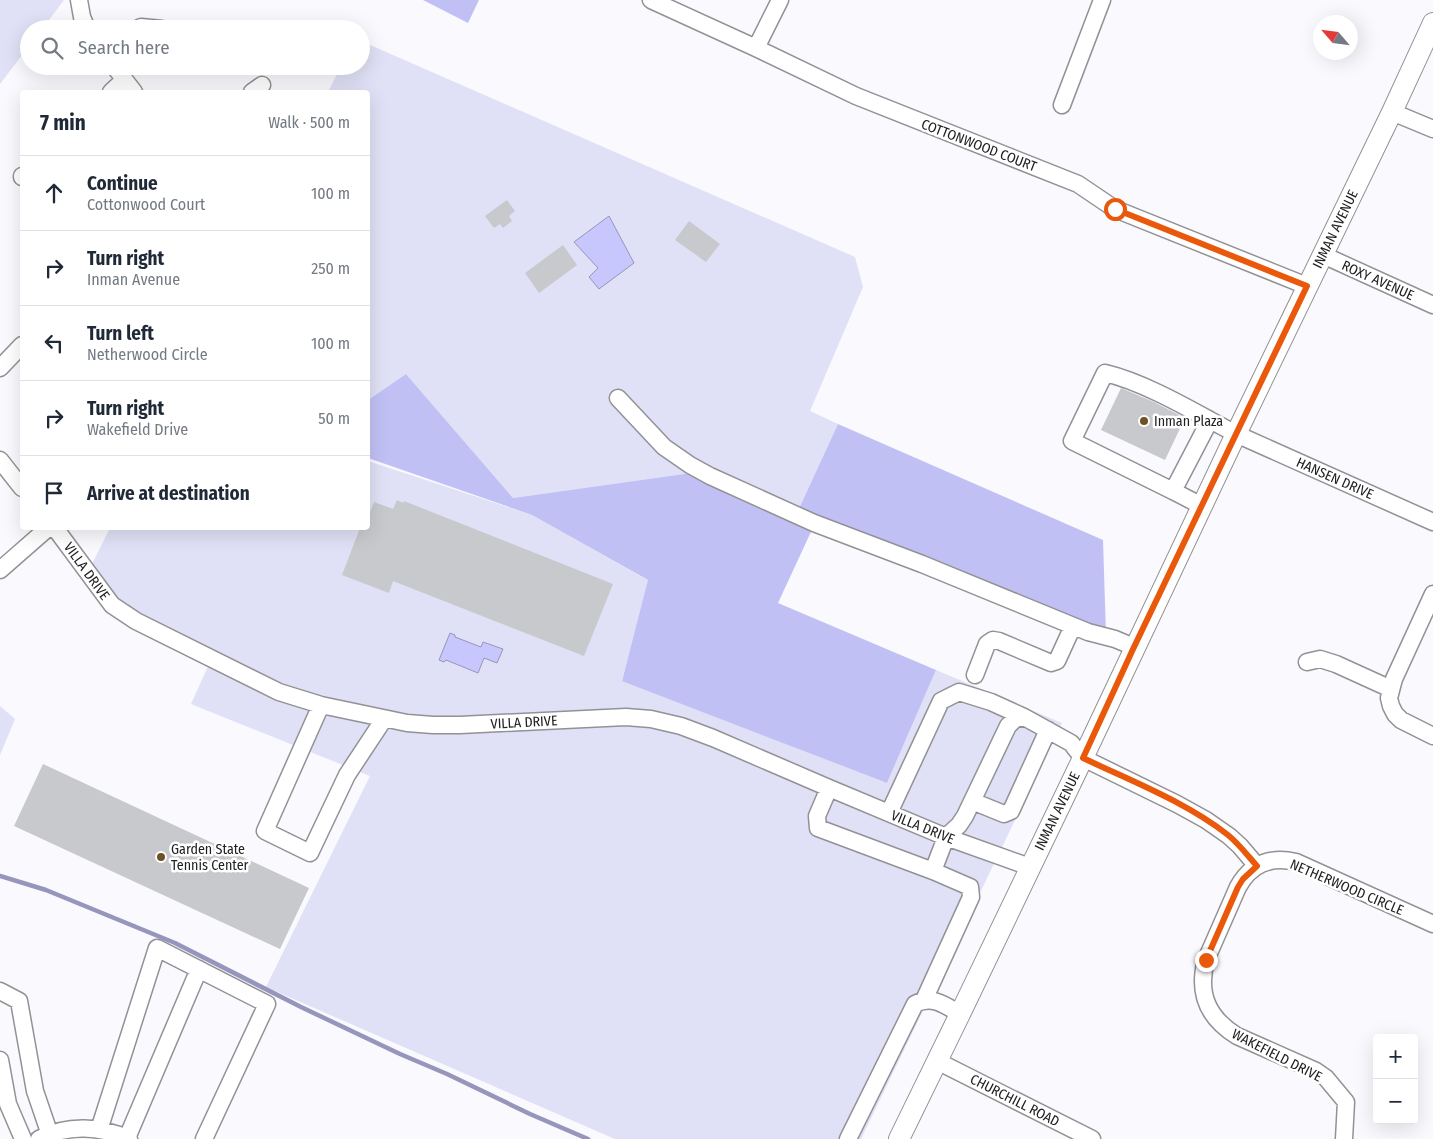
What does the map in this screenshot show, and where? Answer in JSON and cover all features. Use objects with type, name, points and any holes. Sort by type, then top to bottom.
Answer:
[{"type":"main road","name":"INMAN AVENUE","points":[[899,1139],[1392,112],[1433,22]]},
{"type":"street","points":[[79,0],[83,20]]},
{"type":"street","name":"COTTONWOOD COURT","points":[[651,0],[856,96],[1078,184],[1115,209],[1307,286]]},
{"type":"street","points":[[756,48],[780,0]]},
{"type":"street","points":[[1062,105],[1102,0]]},
{"type":"street","points":[[116,90],[129,86],[121,75]]},
{"type":"street","points":[[1392,112],[1433,129]]},
{"type":"street","name":"ROXY AVENUE","points":[[1323,255],[1433,305]]},
{"type":"street","points":[[0,368],[20,353]]},
{"type":"street","name":"HANSEN DRIVE","points":[[1173,491],[1072,441],[1105,373],[1130,381],[1185,406],[1236,434],[1433,522]]},
{"type":"street","points":[[618,398],[664,447],[710,476],[814,523],[922,564],[1072,626],[1134,647]]},
{"type":"street","points":[[1202,506],[1173,491],[1210,420]]},
{"type":"street","points":[[0,460],[20,485]]},
{"type":"street","points":[[0,570],[46,530]]},
{"type":"street","name":"VILLA DRIVE","points":[[56,530],[112,605],[136,621],[280,692],[321,705],[384,719],[433,725],[626,718],[651,719],[681,726],[713,738],[946,837],[1030,867]]},
{"type":"street","points":[[1433,594],[1391,689],[1389,698],[1395,714],[1401,720],[1433,736]]},
{"type":"street","points":[[975,675],[988,644],[993,640],[1051,663],[1057,661],[1072,626]]},
{"type":"street","points":[[1307,662],[1320,659],[1336,664],[1391,689]]},
{"type":"street","points":[[889,813],[941,702],[959,692],[991,702],[1024,717],[1071,742],[1083,758],[1206,820],[1229,836],[1257,866]]},
{"type":"street","points":[[321,705],[265,830],[310,852],[347,775],[384,719]]},
{"type":"street","points":[[932,871],[946,837],[959,825],[1008,726],[1015,719],[1024,717]]},
{"type":"street","points":[[972,801],[1004,814],[1011,811],[1048,730]]},
{"type":"street","points":[[829,788],[817,816],[818,828],[970,887],[971,897],[924,1000]]},
{"type":"street","name":"NETHERWOOD CIRCLE","points":[[1257,866],[1272,860],[1296,862],[1433,924]]},
{"type":"street","name":"WAKEFIELD DRIVE","points":[[1257,866],[1243,879],[1238,887],[1206,960],[1202,979],[1205,998],[1210,1010],[1226,1029],[1237,1036],[1316,1071],[1326,1078],[1346,1102],[1344,1139]]},
{"type":"street","points":[[99,1130],[157,948],[267,1004],[204,1139]]},
{"type":"street","points":[[0,991],[19,1001],[44,1137],[74,1129],[99,1130],[128,1138],[199,969]]},
{"type":"street","points":[[848,1139],[915,1004],[924,1000],[939,1002],[960,1014]]},
{"type":"street","points":[[0,1060],[8,1104],[23,1139]]},
{"type":"street","name":"CHURCHILL ROAD","points":[[937,1061],[1092,1139]]},
{"type":"shaded area","points":[[0,0],[64,0],[49,20],[20,20],[20,58],[0,84]]},
{"type":"shaded area","points":[[423,0],[479,0],[468,23]]},
{"type":"shaded area","points":[[370,45],[855,257],[863,287],[810,411],[838,424],[796,515],[691,473],[513,498],[406,374],[370,399],[370,90],[329,90],[336,75],[370,75]]},
{"type":"shaded area","points":[[609,216],[634,263],[599,289],[589,277],[598,268],[574,242]]},
{"type":"shaded area","points":[[406,374],[513,498],[691,473],[796,515],[838,424],[1103,540],[1106,635],[816,521],[778,603],[936,670],[887,783],[622,681],[648,580],[532,515],[370,459],[370,399]]},
{"type":"shaded area","points":[[370,462],[532,515],[649,581],[622,680],[887,783],[936,670],[1062,723],[861,1139],[615,1139],[266,987],[370,776],[191,704],[210,662],[136,627],[87,574],[109,530],[370,530]]},
{"type":"shaded area","points":[[450,633],[455,635],[455,637],[481,647],[483,642],[503,649],[497,663],[484,658],[478,673],[446,660],[444,662],[439,660]]},
{"type":"shaded area","points":[[0,706],[15,719],[0,755]]},
{"type":"building","points":[[507,200],[515,211],[509,216],[512,221],[503,228],[500,224],[494,228],[485,216]]},
{"type":"building","points":[[689,221],[720,244],[706,262],[675,240]]},
{"type":"building","points":[[563,245],[577,265],[539,293],[525,273]]},
{"type":"building","name":"Inman Plaza","points":[[1121,388],[1185,418],[1165,460],[1101,430]]},
{"type":"building","points":[[397,500],[403,503],[404,501],[613,584],[584,656],[393,581],[389,593],[342,575],[359,530],[370,530],[370,512],[374,502],[393,509]]},
{"type":"building","name":"Garden State Tennis Center","points":[[43,764],[309,888],[280,949],[14,826]]},
{"type":"waterway","points":[[0,876],[46,890],[175,943],[301,1007],[400,1054],[588,1139]]},
{"type":"place","name":"Inman Plaza","points":[[1144,421]]},
{"type":"place","name":"Garden State Tennis Center","points":[[161,857]]},
{"type":"route","points":[[1115,209],[1307,286],[1134,647],[1083,758],[1206,820],[1229,836],[1257,866],[1249,871],[1238,887],[1206,960]]}]
